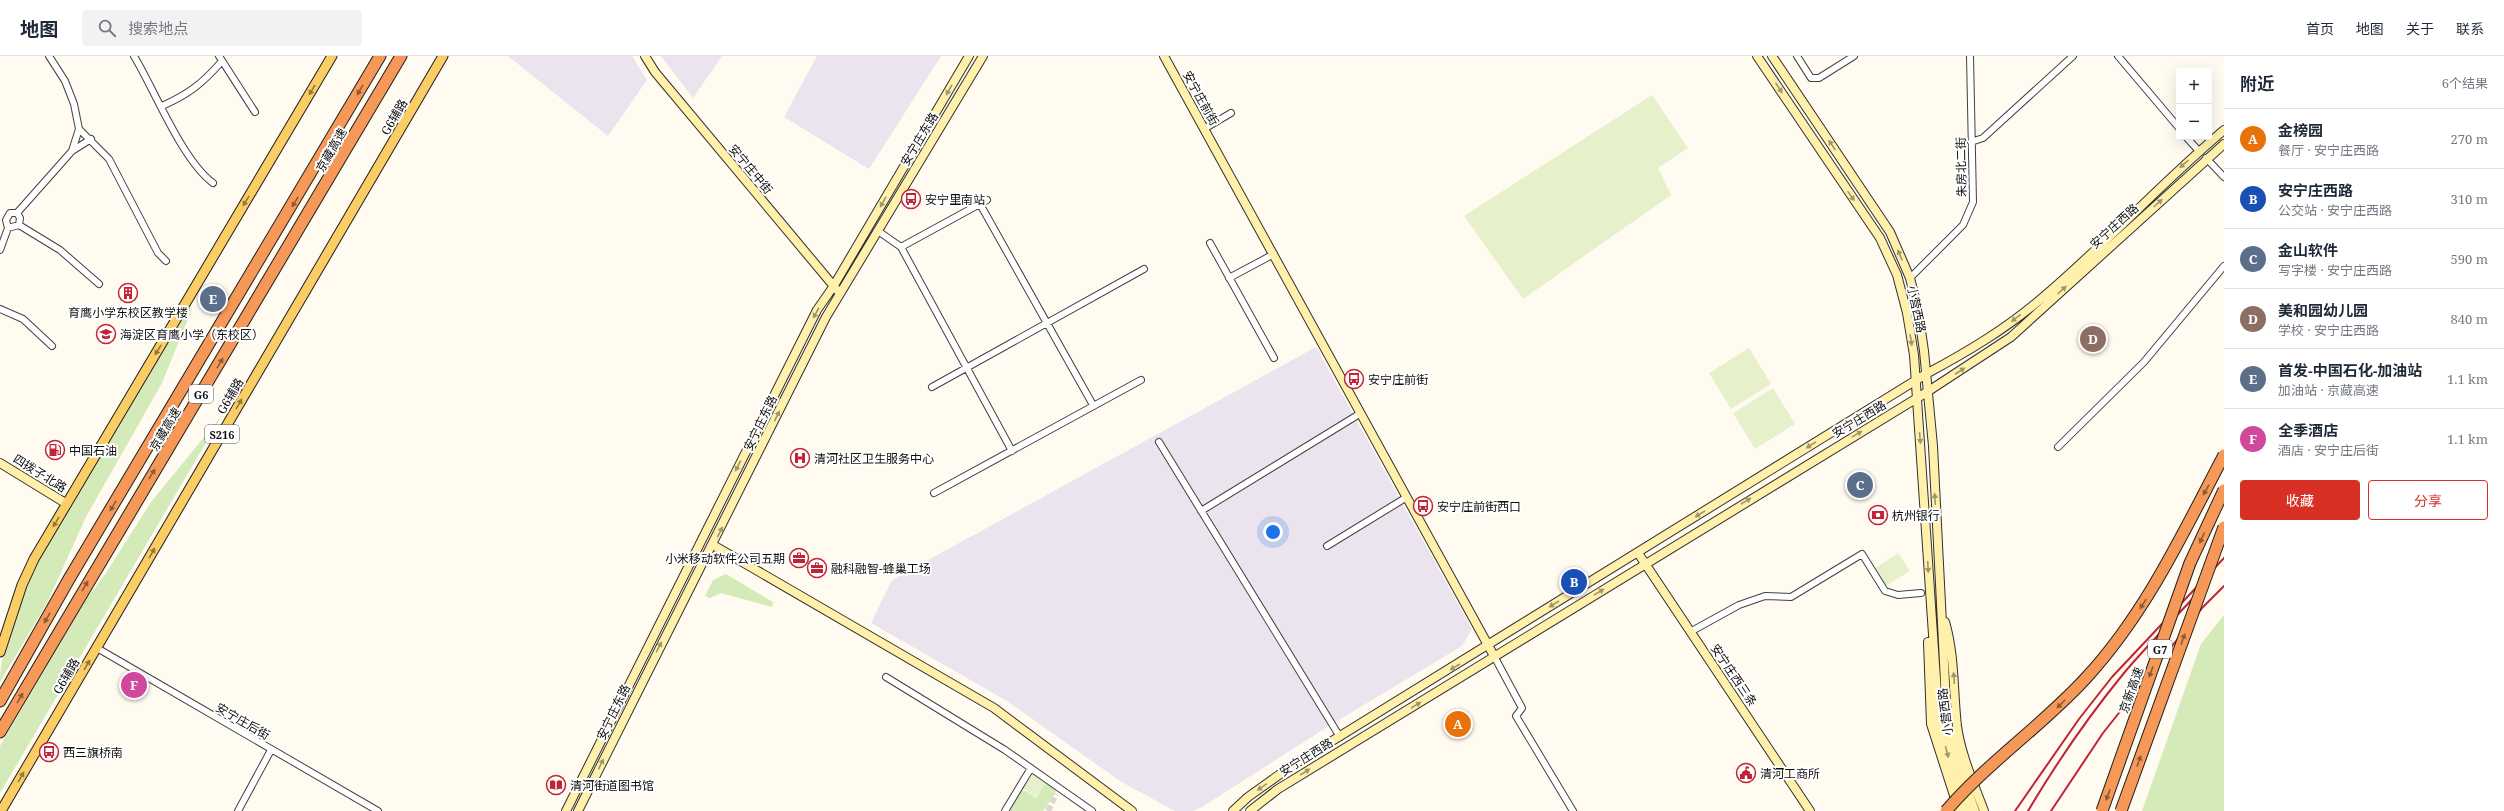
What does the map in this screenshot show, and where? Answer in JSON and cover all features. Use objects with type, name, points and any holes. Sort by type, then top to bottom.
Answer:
[{"type":"highway","name":"京藏高速","points":[[0,701],[69,579],[380,56]]},
{"type":"highway","name":"京藏高速","points":[[0,732],[100,561],[277,269],[401,56]]},
{"type":"highway","points":[[1946,811],[1979,776],[2063,702],[2120,637],[2160,577],[2224,455]]},
{"type":"highway","name":"京新高速","points":[[2102,811],[2190,564],[2224,490]]},
{"type":"highway","name":"G7","points":[[2122,811],[2224,527]]},
{"type":"main road","points":[[0,652],[25,578],[67,504],[332,56]]},
{"type":"main road","name":"G6辅路","points":[[1,811],[443,56]]},
{"type":"main road","name":"安宁庄中街","points":[[645,56],[655,72],[833,287],[842,294]]},
{"type":"main road","name":"安宁庄东路","points":[[566,811],[817,310],[833,287],[969,56]]},
{"type":"main road","name":"安宁庄东路","points":[[578,811],[648,668],[713,545],[826,318],[842,294],[983,56]]},
{"type":"main road","name":"安宁庄前街","points":[[1164,56],[1494,656]]},
{"type":"main road","name":"小营西路","points":[[1757,56],[1880,238],[1898,275],[1907,313],[1917,399],[1930,609],[1940,723],[1952,770],[1967,811]]},
{"type":"main road","name":"小营西路","points":[[1772,56],[1890,232],[1910,278],[1918,310],[1933,446],[1940,608],[1947,722],[1960,769],[1975,811]]},
{"type":"main road","name":"安宁庄西路","points":[[1233,811],[1248,797],[1276,777],[1340,737],[1926,374],[1982,343],[2041,299],[2199,151],[2224,130]]},
{"type":"main road","name":"安宁庄西路","points":[[1250,811],[1278,789],[1917,399],[2011,337],[2206,158],[2224,144]]},
{"type":"main road","name":"四拨子北路","points":[[0,463],[67,504]]},
{"type":"main road","points":[[713,545],[994,708],[1132,811]]},
{"type":"main road","name":"安宁庄西三条","points":[[1638,553],[1810,811]]},
{"type":"main road","name":"小营西路","points":[[1940,608],[1951,643],[1957,727],[1967,766],[1984,811]]},
{"type":"main road","name":"小营西路","points":[[1930,609],[1928,656],[1931,724],[1958,811]]},
{"type":"street","points":[[49,56],[65,82],[72,99],[79,129],[72,151]]},
{"type":"street","points":[[134,56],[200,173],[213,183]]},
{"type":"street","points":[[1797,56],[1811,78],[1819,78],[1853,56]]},
{"type":"street","name":"朱房北二街","points":[[1910,278],[1963,225],[1973,202],[1970,56]]},
{"type":"street","points":[[1972,142],[1983,138],[2073,56]]},
{"type":"street","points":[[2118,56],[2176,124]]},
{"type":"street","points":[[162,106],[183,96],[204,82],[220,59],[255,112]]},
{"type":"street","points":[[1204,129],[1231,113]]},
{"type":"street","points":[[79,129],[91,139],[109,159],[158,253],[166,261]]},
{"type":"street","points":[[0,250],[8,228],[6,220],[10,213],[17,213],[72,151],[91,139]]},
{"type":"street","points":[[2189,140],[2199,151]]},
{"type":"street","points":[[2206,158],[2224,177]]},
{"type":"street","points":[[901,247],[987,200]]},
{"type":"street","points":[[980,204],[1093,405]]},
{"type":"street","points":[[17,213],[20,218],[19,225]]},
{"type":"street","points":[[8,228],[19,225],[60,250],[99,284]]},
{"type":"street","points":[[878,231],[901,247],[1012,451]]},
{"type":"street","points":[[1210,243],[1274,358]]},
{"type":"street","points":[[1229,278],[1274,254]]},
{"type":"street","points":[[2058,446],[2144,362],[2224,266]]},
{"type":"street","points":[[932,387],[1048,324],[1144,269]]},
{"type":"street","points":[[0,309],[23,318],[52,346]]},
{"type":"street","points":[[934,493],[1141,380]]},
{"type":"street","points":[[1201,511],[1361,413]]},
{"type":"street","points":[[1159,442],[1340,737]]},
{"type":"street","points":[[1327,546],[1407,497]]},
{"type":"street","points":[[1690,632],[1739,604],[1765,596],[1791,597],[1862,554],[1885,591],[1898,595],[1921,593]]},
{"type":"street","name":"安宁庄后街","points":[[97,648],[378,811]]},
{"type":"street","points":[[1494,656],[1522,708],[1516,716],[1573,811]]},
{"type":"street","points":[[886,677],[964,724],[1031,768],[1058,791],[1092,811]]},
{"type":"street","points":[[238,811],[271,750]]},
{"type":"street","points":[[1005,811],[1031,768]]},
{"type":"shaded area","points":[[508,56],[632,56],[647,80],[608,136]]},
{"type":"shaded area","points":[[661,56],[722,56],[693,98]]},
{"type":"shaded area","points":[[817,56],[941,56],[869,169],[784,117]]},
{"type":"shaded area","points":[[1316,347],[1472,629],[1462,646],[1332,724],[1202,807],[1193,811],[1175,811],[1120,781],[1007,701],[871,623],[892,580]]},
{"type":"green space","points":[[1652,95],[1688,148],[1658,168],[1671,195],[1523,299],[1464,216]]},
{"type":"green space","points":[[187,307],[192,309],[162,383],[86,517],[47,603],[0,682],[1,668],[7,638],[12,622],[36,565]]},
{"type":"green space","points":[[1749,348],[1771,384],[1731,409],[1709,373]]},
{"type":"green space","points":[[1773,388],[1795,424],[1755,449],[1733,413]]},
{"type":"green space","points":[[223,414],[0,793],[0,746],[87,598],[106,573],[151,502]]},
{"type":"green space","points":[[1898,553],[1910,571],[1886,586],[1874,569]]},
{"type":"green space","points":[[726,574],[773,602],[772,607],[721,593],[710,598],[705,596],[713,580]]},
{"type":"green space","points":[[2224,615],[2224,811],[2142,811],[2201,644]]},
{"type":"green space","points":[[1031,773],[1046,782],[1036,797],[1026,790],[1019,791]]},
{"type":"green space","points":[[1046,782],[1055,788],[1056,792],[1043,811],[1006,811],[1019,791],[1026,791],[1036,798]]},
{"type":"tunnel","points":[[1048,811],[1056,794]]},
{"type":"railway","points":[[2015,811],[2079,719],[2112,677],[2224,558]]},
{"type":"railway","points":[[2028,811],[2073,740],[2098,706],[2145,649],[2209,581]]},
{"type":"railway","points":[[2051,811],[2103,733],[2203,607],[2224,586]]},
{"type":"place","name":"安宁里南站","points":[[911,199]]},
{"type":"place","name":"育鹰小学东校区教学楼","points":[[128,293]]},
{"type":"place","name":"首发-中国石化-加油站","points":[[213,299]]},
{"type":"place","name":"海淀区育鹰小学（东校区）","points":[[106,334]]},
{"type":"place","name":"美和园幼儿园","points":[[2093,339]]},
{"type":"place","name":"安宁庄前街","points":[[1354,379]]},
{"type":"place","name":"中国石油","points":[[55,450]]},
{"type":"place","name":"清河社区卫生服务中心","points":[[800,458]]},
{"type":"place","name":"金山软件","points":[[1860,485]]},
{"type":"place","name":"安宁庄前街西口","points":[[1423,506]]},
{"type":"place","name":"杭州银行","points":[[1878,515]]},
{"type":"place","name":"小米移动软件公司五期","points":[[799,558]]},
{"type":"place","name":"融科融智-蜂巢工场","points":[[817,568]]},
{"type":"place","name":"安宁庄西路","points":[[1574,582]]},
{"type":"place","name":"全季酒店","points":[[134,685]]},
{"type":"place","name":"金榜园","points":[[1458,724]]},
{"type":"place","name":"西三旗桥南","points":[[49,752]]},
{"type":"place","name":"清河工商所","points":[[1746,773]]},
{"type":"place","name":"清河街道图书馆","points":[[556,785]]}]
